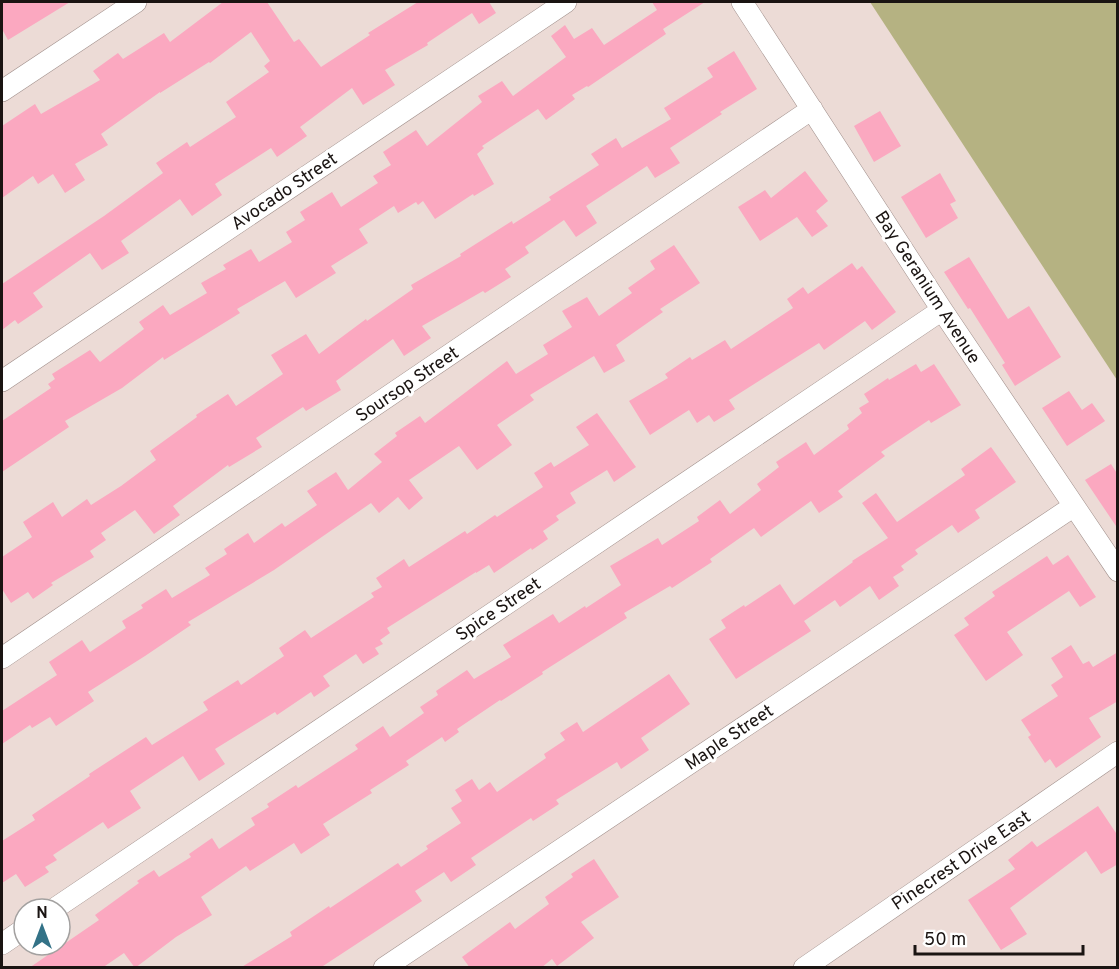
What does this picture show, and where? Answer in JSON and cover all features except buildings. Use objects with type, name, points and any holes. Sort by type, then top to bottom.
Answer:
[{"type":"street","points":[[2,91],[136,2]]},
{"type":"street","name":"Avocado Street","points":[[2,381],[566,2]]},
{"type":"street","name":"Bay Geranium Avenue","points":[[742,2],[942,310],[1118,572]]},
{"type":"street","name":"Soursop Street","points":[[2,658],[812,110]]},
{"type":"street","name":"Spice Street","points":[[72,897],[942,310]]},
{"type":"street","name":"Maple Street","points":[[384,968],[1074,506]]},
{"type":"street","name":"Pinecrest Drive East","points":[[804,968],[1118,752]]},
{"type":"shaded area","points":[[870,2],[1117,2],[1117,380]]}]
